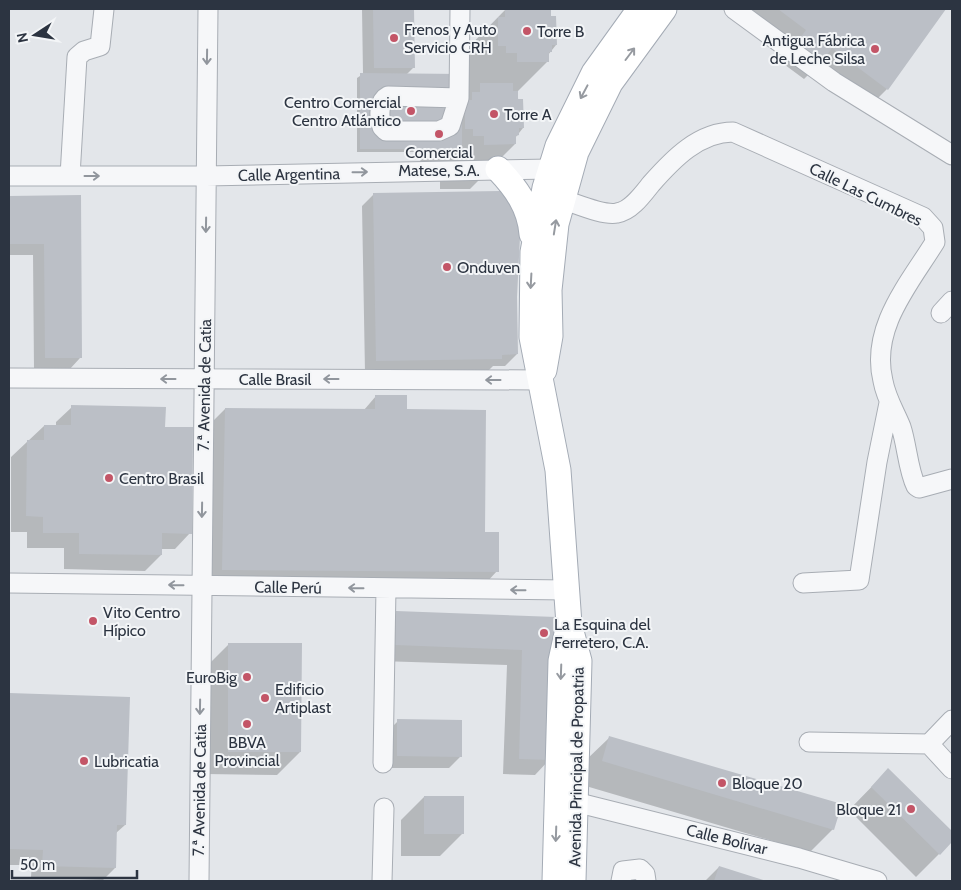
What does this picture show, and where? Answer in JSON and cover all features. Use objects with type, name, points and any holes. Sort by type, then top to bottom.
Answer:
[{"type":"main road","points":[[616,42],[621,9]]},
{"type":"main road","name":"Avenida Principal de Propatria","points":[[606,72],[616,42],[640,9]]},
{"type":"main road","name":"Avenida Principal de Propatria","points":[[542,380],[550,336],[552,254],[561,199],[558,146],[574,110],[664,9]]},
{"type":"main road","points":[[498,170],[516,189],[525,206],[531,225],[533,252]]},
{"type":"main road","name":"Avenida Principal de Propatria","points":[[559,172],[537,220],[533,252],[532,337],[542,380],[558,470],[570,624],[579,661],[573,881]]},
{"type":"main road","name":"Avenida Principal de Propatria","points":[[555,881],[561,660],[570,624]]},
{"type":"street","points":[[70,176],[77,57],[100,46],[104,9]]},
{"type":"street","name":"7.ª Avenida de Catia","points":[[198,881],[208,9]]},
{"type":"street","points":[[459,98],[460,9]]},
{"type":"street","points":[[734,9],[834,82],[952,155]]},
{"type":"street","name":"Calle Las Cumbres","points":[[561,199],[606,213],[618,214],[640,197],[687,148],[711,135],[733,132],[923,217],[932,228],[935,242],[889,316],[882,339],[880,360],[882,380],[889,403],[877,462],[859,580],[803,583]]},
{"type":"street","name":"Calle Argentina","points":[[9,176],[206,176],[498,170],[559,172]]},
{"type":"street","name":"Calle Brasil","points":[[9,378],[542,380]]},
{"type":"street","points":[[889,403],[900,427],[916,486],[922,488],[952,479]]},
{"type":"street","name":"Calle Perú","points":[[9,583],[567,590]]},
{"type":"street","points":[[383,763],[386,588]]},
{"type":"street","points":[[929,744],[952,720]]},
{"type":"street","points":[[809,742],[929,744],[951,766]]},
{"type":"street","name":"Calle Bolívar","points":[[575,802],[790,855],[877,881]]},
{"type":"street","points":[[382,881],[384,808]]},
{"type":"street","points":[[621,881],[623,870],[640,869],[645,874],[646,881]]},
{"type":"building","name":"Frenos y Auto Servicio CRH","points":[[373,9],[414,9],[415,68],[374,68]]},
{"type":"building","name":"Torre B","points":[[505,9],[551,9],[551,16],[556,16],[557,45],[552,45],[552,52],[549,52],[549,62],[517,62],[517,53],[506,53],[506,46],[498,46],[498,17],[505,17]]},
{"type":"building","name":"Antigua Fábrica de Leche Silsa","points":[[778,9],[946,9],[888,90],[832,48],[817,68],[792,49],[806,30]]},
{"type":"building","name":"Centro Comercial Centro Atlántico","points":[[360,73],[462,74],[462,149],[360,149]]},
{"type":"building","name":"Torre A","points":[[480,83],[513,83],[513,91],[518,91],[518,99],[523,99],[524,128],[519,128],[516,144],[484,145],[484,136],[473,136],[473,129],[465,129],[465,100],[472,100],[472,92],[480,92]]},
{"type":"building","name":"Onduven","points":[[500,191],[513,207],[518,220],[520,237],[517,297],[518,354],[502,355],[502,359],[376,361],[373,193]]},
{"type":"building","points":[[81,195],[82,358],[45,358],[44,244],[9,244],[9,196]]},
{"type":"building","points":[[375,395],[407,395],[407,409],[486,410],[485,532],[499,532],[499,572],[222,570],[225,408],[375,409]]},
{"type":"building","name":"Centro Brasil","points":[[71,405],[166,407],[165,427],[193,427],[192,534],[162,533],[162,555],[79,554],[79,533],[43,533],[43,517],[26,516],[27,440],[44,440],[44,425],[71,425]]},
{"type":"building","points":[[396,611],[556,617],[552,760],[519,759],[522,650],[395,645]]},
{"type":"building","name":"Edificio Artiplast","points":[[228,643],[302,643],[301,752],[228,752]]},
{"type":"building","name":"Lubricatia","points":[[9,693],[130,697],[126,825],[117,825],[116,868],[42,866],[43,850],[9,849]]},
{"type":"building","points":[[397,719],[462,720],[462,757],[397,756]]},
{"type":"building","name":"Bloque 20","points":[[609,736],[842,804],[834,830],[602,761]]},
{"type":"building","name":"Bloque 21","points":[[888,768],[952,831],[952,842],[940,855],[871,787]]},
{"type":"building","points":[[424,796],[464,796],[464,834],[424,834]]},
{"type":"building","points":[[719,866],[766,881],[714,881]]},
{"type":"place","name":"Torre B","points":[[527,31]]},
{"type":"place","name":"Frenos y Auto Servicio CRH","points":[[394,38]]},
{"type":"place","name":"Antigua Fábrica de Leche Silsa","points":[[875,49]]},
{"type":"place","name":"Centro Comercial Centro Atlántico","points":[[411,111]]},
{"type":"place","name":"Torre A","points":[[494,114]]},
{"type":"place","name":"Comercial Matese, S.A.","points":[[439,134]]},
{"type":"place","name":"Onduven","points":[[447,267]]},
{"type":"place","name":"Centro Brasil","points":[[109,478]]},
{"type":"place","name":"Vito Centro Hípico","points":[[93,621]]},
{"type":"place","name":"La Esquina del Ferretero, C.A.","points":[[544,633]]},
{"type":"place","name":"EuroBig","points":[[247,677]]},
{"type":"place","name":"Edificio Artiplast","points":[[265,698]]},
{"type":"place","name":"BBVA Provincial","points":[[247,724]]},
{"type":"place","name":"Lubricatia","points":[[84,761]]},
{"type":"place","name":"Bloque 20","points":[[722,783]]},
{"type":"place","name":"Bloque 21","points":[[911,809]]}]
